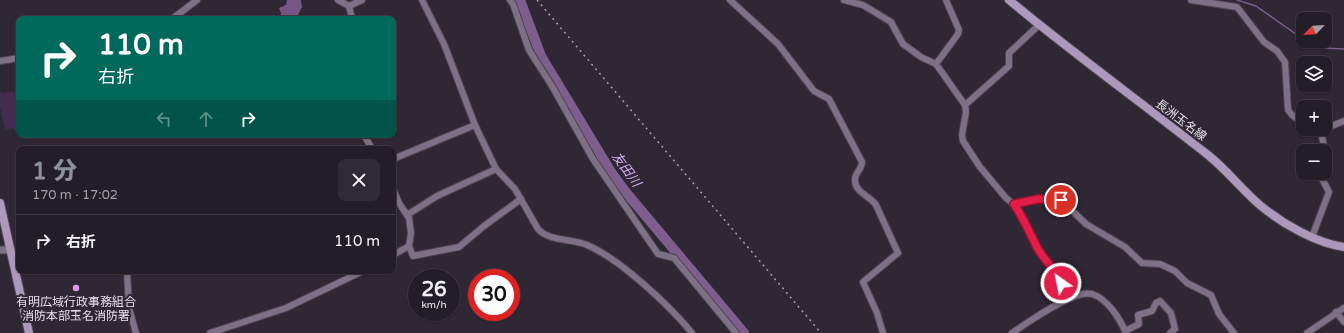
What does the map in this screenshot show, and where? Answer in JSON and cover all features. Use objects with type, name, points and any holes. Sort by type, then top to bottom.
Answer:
[{"type":"main road","name":"長洲玉名線","points":[[1009,0],[1209,156],[1260,205],[1312,237],[1329,245],[1344,247]]},
{"type":"main road","points":[[0,203],[16,273]]},
{"type":"main road","points":[[16,274],[29,333]]},
{"type":"street","points":[[176,16],[197,0]]},
{"type":"street","points":[[338,0],[349,6],[351,16]]},
{"type":"street","points":[[349,6],[362,0]]},
{"type":"street","points":[[422,0],[446,50],[475,125],[496,168],[515,188],[542,234],[550,237],[578,241],[601,253],[662,300],[692,333]]},
{"type":"street","points":[[510,0],[513,4],[529,50],[552,86],[593,159],[658,254],[674,258],[736,333]]},
{"type":"street","points":[[730,0],[778,44],[814,91],[829,100],[862,162],[862,166],[855,178],[855,183],[858,190],[872,199],[876,205],[898,253],[895,258],[863,282],[877,313],[883,333]]},
{"type":"street","points":[[844,0],[863,5],[881,15],[891,22],[903,44],[921,57],[936,64],[965,105],[966,112],[962,135],[963,141],[980,167],[1006,198],[1014,204],[1022,216],[1038,250],[1058,276],[1069,299]]},
{"type":"street","points":[[936,64],[958,34],[959,30],[946,0]]},
{"type":"street","points":[[1191,0],[1238,3],[1264,42],[1277,51],[1285,62],[1288,110],[1296,118]]},
{"type":"street","points":[[965,105],[1009,66],[1009,53],[1040,25]]},
{"type":"street","points":[[0,61],[16,58]]},
{"type":"street","points":[[1332,126],[1344,121]]},
{"type":"street","points":[[396,158],[475,125]]},
{"type":"street","points":[[407,215],[437,196],[496,168]]},
{"type":"street","points":[[1312,237],[1329,192],[1323,180]]},
{"type":"street","points":[[396,196],[399,204],[409,218],[411,233],[409,246],[413,256],[459,247],[484,226],[521,199]]},
{"type":"street","points":[[1014,204],[1035,199],[1048,198],[1061,200],[1086,224],[1125,247],[1142,263],[1160,264],[1175,271],[1187,283],[1211,295],[1219,314],[1234,333]]},
{"type":"street","points":[[396,253],[409,246]]},
{"type":"street","points":[[0,250],[11,250]]},
{"type":"street","points":[[126,274],[129,308],[136,333]]},
{"type":"street","points":[[210,333],[286,308],[357,274]]},
{"type":"street","points":[[1012,333],[1069,299],[1084,293],[1092,294],[1115,313],[1126,332],[1139,324],[1138,315],[1152,310],[1156,303],[1160,301],[1171,313],[1175,329],[1170,333]]},
{"type":"street","points":[[1307,333],[1344,308]]},
{"type":"street","points":[[1336,312],[1344,322]]},
{"type":"shaded area","points":[[287,0],[301,0],[302,7],[298,16],[280,16],[279,8],[286,5]]},
{"type":"shaded area","points":[[0,91],[2,93],[16,91],[16,128],[5,129],[0,107]]},
{"type":"waterway","name":"友田川","points":[[520,0],[541,56],[611,172],[624,190],[744,333]]},
{"type":"waterway","points":[[1237,0],[1256,6],[1296,34]]},
{"type":"waterway","points":[[1322,48],[1344,49]]},
{"type":"railway","points":[[537,0],[821,333]]},
{"type":"place","name":"有明広域行政事務組合 消防本部玉名消防署","points":[[76,288]]},
{"type":"route","points":[[1061,200],[1048,198],[1029,200],[1014,204],[1022,216],[1038,250],[1058,276],[1061,283]]}]
